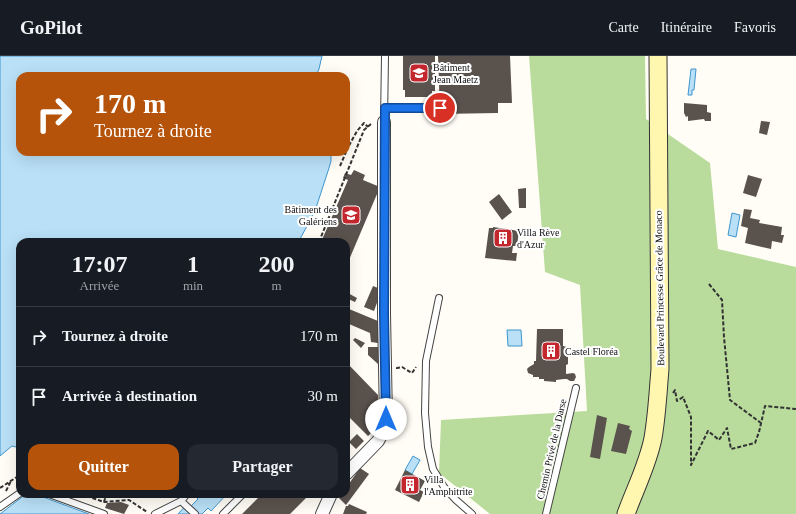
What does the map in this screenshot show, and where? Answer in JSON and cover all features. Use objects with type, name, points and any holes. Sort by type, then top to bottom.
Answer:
[{"type":"main road","name":"Boulevard Princesse Grâce de Monaco","points":[[626,514],[646,462],[657,412],[660,369],[658,56]]},
{"type":"street","points":[[350,470],[378,441],[384,430],[386,419],[380,121]]},
{"type":"street","points":[[322,514],[329,498]]},
{"type":"lane","points":[[380,121],[385,108],[386,56]]},
{"type":"lane","points":[[385,108],[440,108]]},
{"type":"lane","points":[[439,298],[426,361],[425,413],[428,447],[433,469],[444,487],[472,514]]},
{"type":"lane","name":"Chemin Privé de la Darse","points":[[546,514],[576,388]]},
{"type":"lane","points":[[0,507],[16,496]]},
{"type":"lane","points":[[59,498],[104,514]]},
{"type":"lane","points":[[155,514],[183,503],[185,498]]},
{"type":"lane","points":[[223,514],[239,498]]},
{"type":"lane","points":[[183,503],[195,514]]},
{"type":"path","points":[[321,238],[364,130],[380,121]]},
{"type":"path","points":[[350,144],[357,131],[364,123],[368,127]]},
{"type":"path","points":[[340,166],[344,156]]},
{"type":"path","points":[[709,284],[722,300],[730,400],[761,423]]},
{"type":"path","points":[[397,374],[398,368],[402,367],[412,373],[421,360],[426,361]]},
{"type":"path","points":[[672,395],[675,390],[677,401],[683,397],[692,418],[691,465],[708,431],[719,440],[727,428],[731,450],[755,443],[765,406],[796,409]]},
{"type":"path","points":[[0,488],[16,478]]},
{"type":"path","points":[[92,498],[104,502],[129,500],[151,514]]},
{"type":"path","points":[[104,502],[105,498]]},
{"type":"green space","points":[[529,56],[645,56],[646,119],[710,163],[718,249],[796,267],[796,514],[490,514],[439,473],[441,420],[587,411],[580,285],[545,272]]},
{"type":"water","points":[[0,56],[322,56],[318,72],[16,72],[16,156],[331,156],[331,161],[315,211],[301,238],[16,238],[16,447],[12,446],[0,456]]},
{"type":"water","points":[[691,69],[696,69],[694,90],[692,90],[692,95],[688,95]]},
{"type":"water","points":[[732,213],[740,215],[736,237],[728,235]]},
{"type":"water","points":[[507,330],[521,330],[522,346],[508,346]]},
{"type":"water","points":[[413,456],[420,460],[412,474],[405,470]]},
{"type":"water","points":[[21,498],[46,498],[89,514],[0,514]]},
{"type":"water","points":[[197,498],[223,498],[211,511],[208,508],[202,514],[178,514],[188,503],[191,506]]},
{"type":"building","name":"Bâtiment Jean Maetz","points":[[403,56],[435,56],[435,91],[432,91],[432,97],[405,97],[405,90],[403,90]]},
{"type":"building","points":[[438,56],[510,56],[512,103],[498,103],[498,113],[440,114]]},
{"type":"building","points":[[684,103],[707,105],[707,112],[711,113],[711,121],[705,121],[704,119],[688,121],[688,116],[686,117],[684,113]]},
{"type":"building","points":[[761,121],[770,122],[767,135],[759,133]]},
{"type":"building","name":"Bâtiment des Galériens","points":[[354,170],[365,175],[363,180],[380,187],[350,258],[350,238],[323,238],[348,180],[343,178],[345,173],[351,175]]},
{"type":"building","points":[[748,175],[762,179],[756,197],[743,193]]},
{"type":"building","points":[[526,188],[526,208],[519,208],[518,189]]},
{"type":"building","points":[[499,194],[512,212],[502,220],[489,202]]},
{"type":"building","points":[[744,209],[752,210],[750,218],[760,220],[759,223],[782,227],[781,235],[784,235],[782,243],[772,241],[771,249],[745,243],[748,228],[741,226]]},
{"type":"building","name":"Villa Rève d'Azur","points":[[493,227],[519,231],[517,246],[513,246],[512,253],[517,253],[516,261],[485,258],[489,228]]},
{"type":"building","points":[[373,286],[378,288],[378,300],[374,311],[364,307]]},
{"type":"building","points":[[350,294],[357,298],[355,302],[350,300]]},
{"type":"building","points":[[350,309],[378,321],[378,343],[371,342],[370,333],[350,324]]},
{"type":"building","name":"Castel Floréa","points":[[537,329],[563,329],[563,346],[567,347],[568,356],[566,374],[575,374],[576,377],[574,381],[564,379],[556,380],[556,382],[544,381],[544,379],[533,377],[533,375],[528,373],[527,369],[534,364],[534,361],[536,361]]},
{"type":"building","points":[[355,338],[365,343],[361,348],[353,340]]},
{"type":"building","points":[[368,347],[378,347],[378,364],[368,355]]},
{"type":"building","points":[[350,366],[378,395],[378,426],[368,436],[350,418]]},
{"type":"building","points":[[597,415],[607,418],[600,459],[590,457]]},
{"type":"building","points":[[618,423],[630,426],[629,429],[632,431],[626,454],[611,451]]},
{"type":"building","points":[[357,434],[364,441],[356,449],[350,441]]},
{"type":"building","points":[[360,468],[369,474],[346,505],[339,498],[350,498],[350,482]]},
{"type":"building","name":"Villa l'Amphitrite","points":[[405,470],[425,481],[420,490],[424,492],[419,502],[395,490]]},
{"type":"building","points":[[258,498],[306,498],[290,514],[242,514]]},
{"type":"building","points":[[121,502],[129,505],[124,514],[105,508],[107,503]]},
{"type":"building","points":[[349,504],[367,512],[366,514],[343,514],[346,506]]},
{"type":"place","name":"Bâtiment Jean Maetz","points":[[419,73]]},
{"type":"place","name":"Bâtiment des Galériens","points":[[351,215]]},
{"type":"place","name":"Villa Rève d'Azur","points":[[503,238]]},
{"type":"place","name":"Castel Floréa","points":[[551,351]]},
{"type":"place","name":"Villa l'Amphitrite","points":[[410,485]]},
{"type":"route","points":[[386,419],[384,314],[385,108],[440,108]]}]
